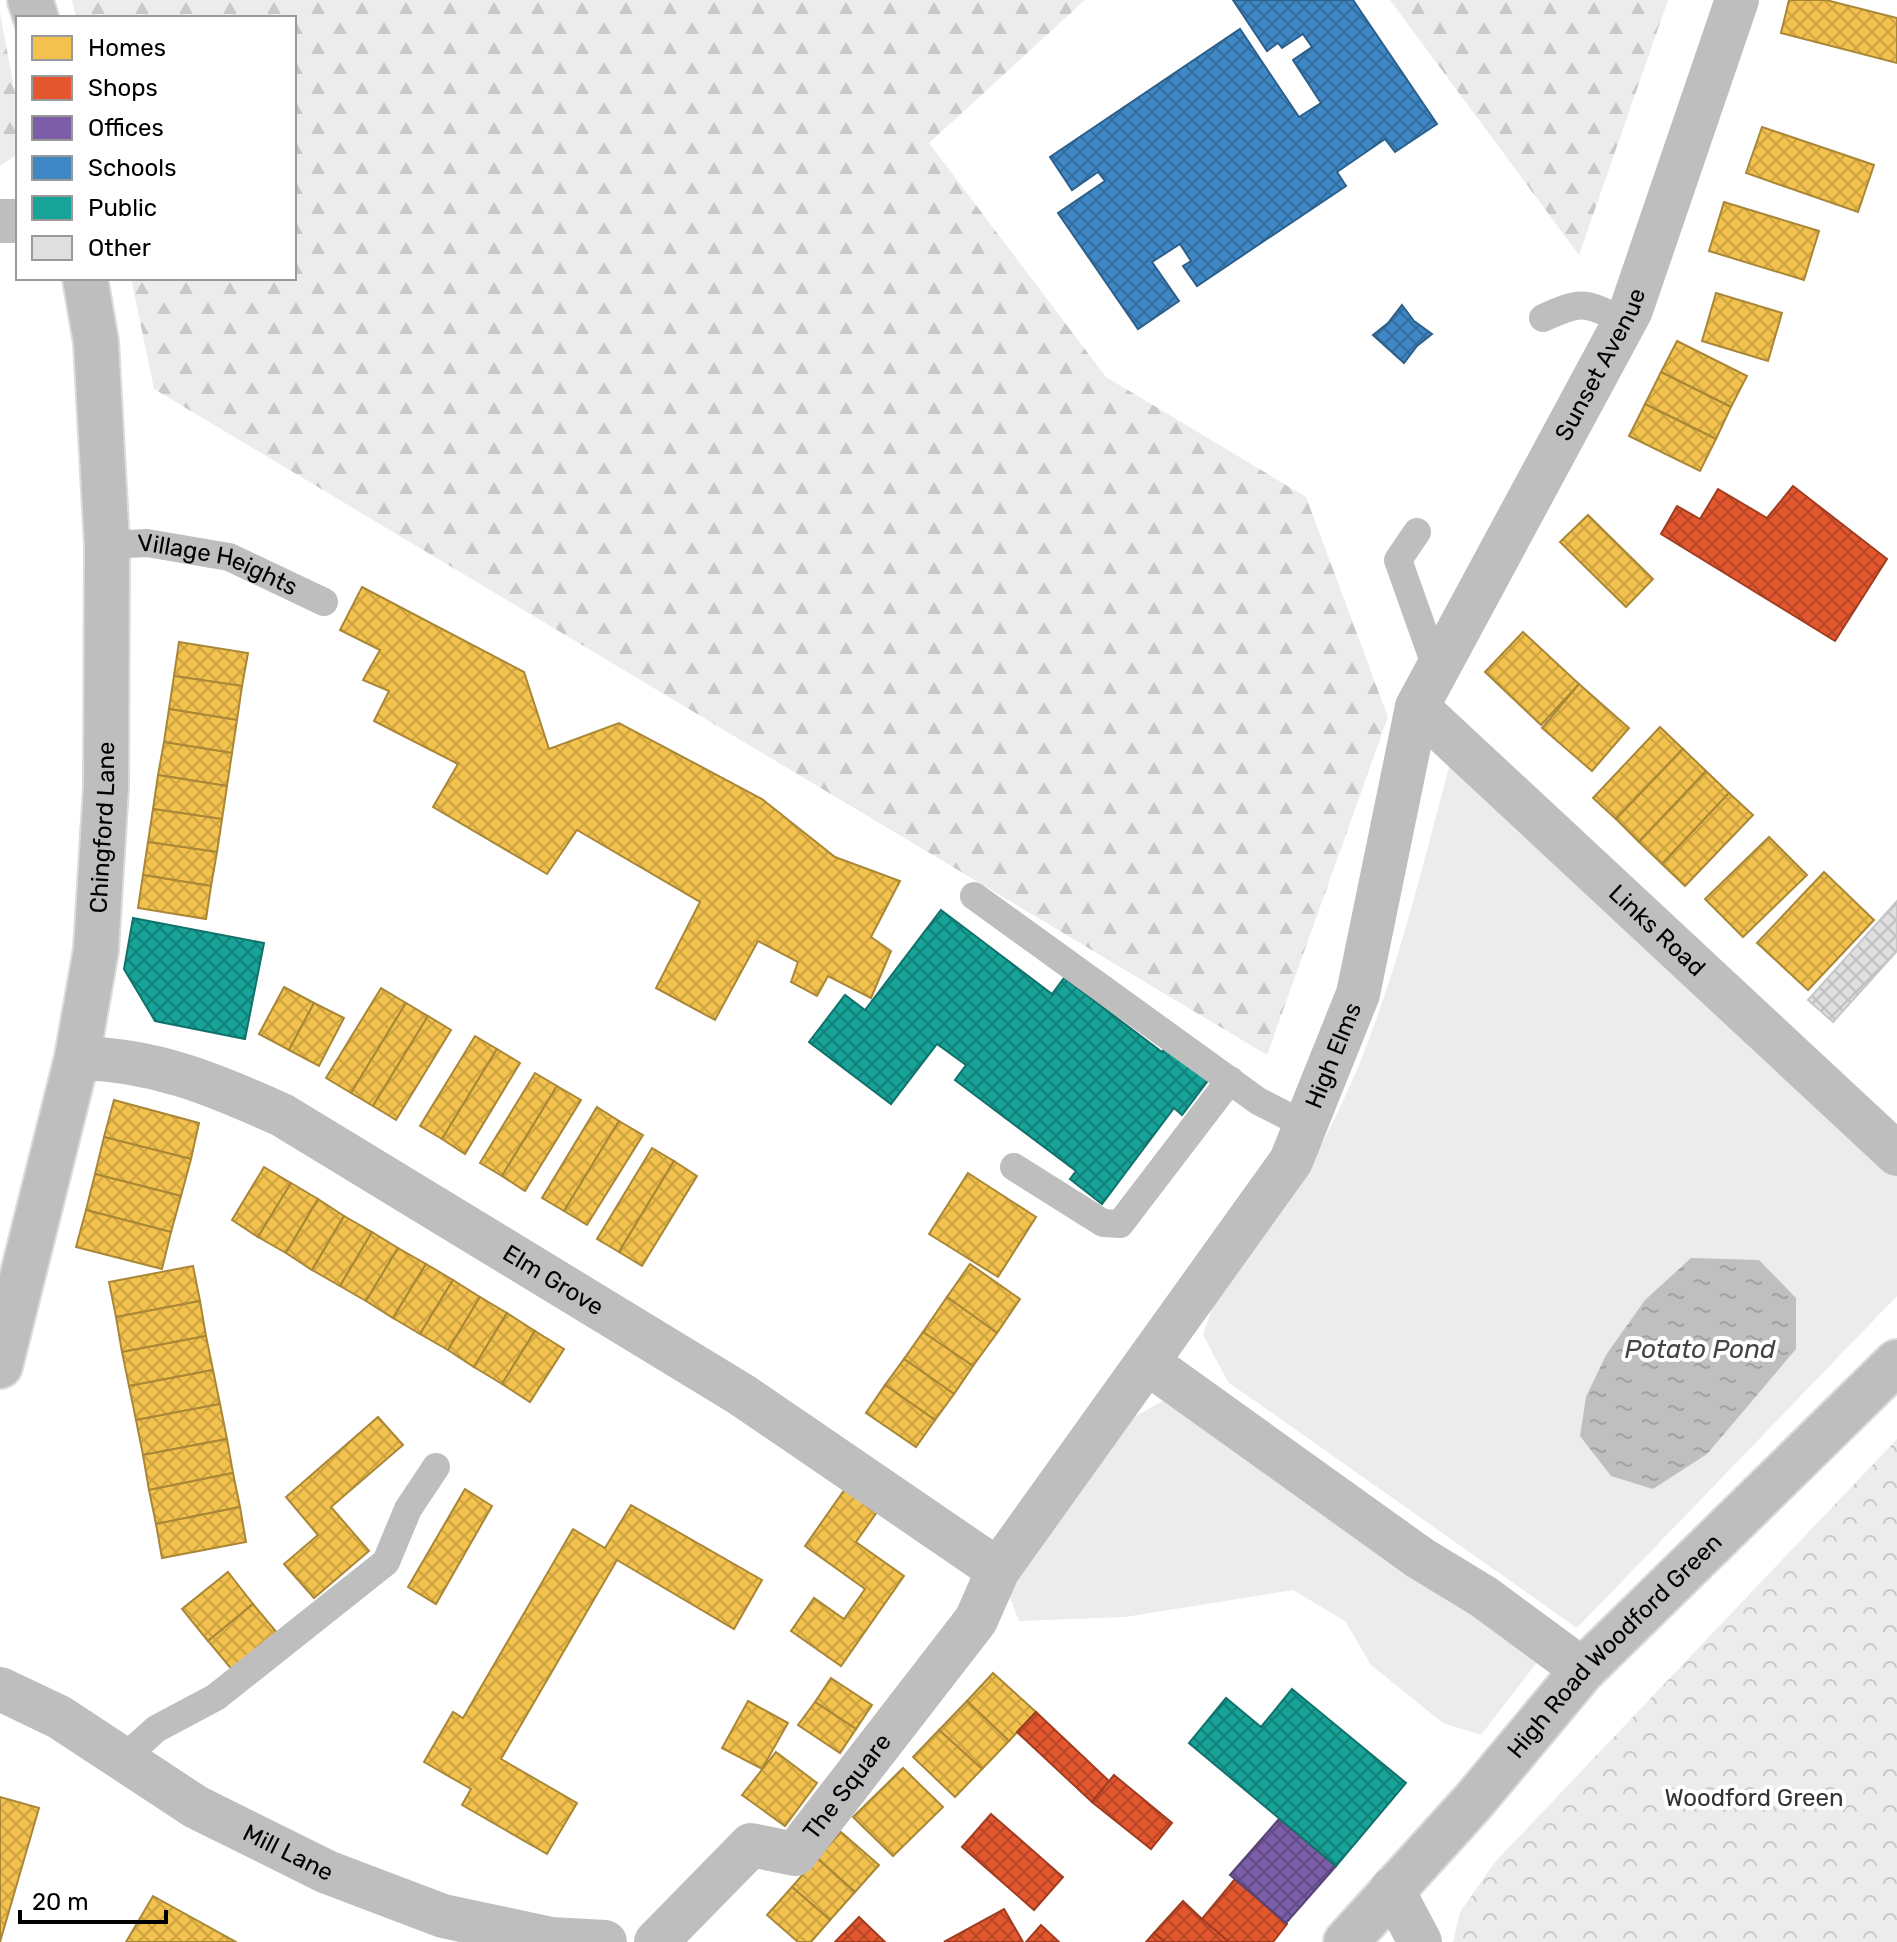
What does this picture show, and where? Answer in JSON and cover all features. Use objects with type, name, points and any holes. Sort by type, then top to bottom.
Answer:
[{"type":"street","name":"Sunset Avenue","points":[[1427,688],[1625,321],[1737,0]]},
{"type":"street","name":"Chingford Lane","points":[[0,1366],[77,1058],[96,950],[105,802],[107,545],[96,342],[85,280]]},
{"type":"street","name":"High Elms","points":[[998,1570],[1291,1161],[1358,994],[1427,688]]},
{"type":"street","name":"Links Road","points":[[1427,688],[1897,1154]]},
{"type":"street","name":"Elm Grove","points":[[77,1058],[115,1058],[148,1065],[215,1085],[282,1115],[742,1395],[998,1570]]},
{"type":"street","name":"High Road Woodford Green","points":[[1346,1942],[1473,1802],[1583,1670],[1897,1362]]},
{"type":"street","points":[[1148,1363],[1420,1558],[1484,1597],[1583,1670]]},
{"type":"street","name":"The Square","points":[[656,1942],[751,1845],[795,1854],[976,1620],[998,1570]]},
{"type":"street","name":"Mill Lane","points":[[0,1689],[59,1717],[196,1807],[438,1929],[605,1942]]},
{"type":"street","points":[[1392,1889],[1420,1942]]},
{"type":"lane","points":[[1543,318],[1573,305],[1587,304],[1625,321]]},
{"type":"lane","points":[[1417,532],[1398,560],[1427,688]]},
{"type":"lane","name":"Village Heights","points":[[107,545],[147,543],[229,557],[324,602]]},
{"type":"lane","points":[[974,896],[1258,1101],[1305,1125]]},
{"type":"lane","points":[[1014,1167],[1103,1223],[1120,1224],[1230,1080]]},
{"type":"lane","points":[[124,1758],[156,1729],[216,1697],[386,1562],[408,1509],[436,1467]]},
{"type":"green space","points":[[72,0],[1085,0],[929,143],[1106,377],[1306,497],[1388,717],[1267,1055],[154,389],[131,280],[296,280],[296,16],[76,16]]},
{"type":"green space","points":[[1390,0],[1668,0],[1579,255]]},
{"type":"green space","points":[[0,13],[16,98],[16,155],[0,166]]},
{"type":"green space","points":[[1450,763],[1897,1175],[1897,1296],[1577,1628],[1228,1382],[1203,1335],[1230,1267],[1320,1147],[1350,1085],[1385,995]]},
{"type":"green space","points":[[1164,1400],[1538,1661],[1481,1735],[1443,1723],[1371,1665],[1345,1621],[1293,1590],[1125,1617],[1019,1621],[1007,1590],[1133,1418]]},
{"type":"green space","name":"Woodford Green","points":[[1897,1439],[1897,1942],[1453,1942],[1460,1912],[1495,1862]]},
{"type":"water","name":"Potato Pond","points":[[1691,1258],[1759,1260],[1796,1298],[1796,1349],[1707,1454],[1653,1489],[1611,1476],[1580,1436],[1586,1397],[1606,1355],[1645,1300]]},
{"type":"building: Homes","points":[[1789,0],[1826,0],[1897,18],[1897,63],[1781,33]]},
{"type":"building: Homes","points":[[1762,127],[1874,165],[1858,212],[1746,173]]},
{"type":"building: Homes","points":[[1724,202],[1819,231],[1804,280],[1709,251]]},
{"type":"building: Homes","points":[[1716,293],[1782,313],[1768,361],[1702,341]]},
{"type":"building: Homes","points":[[1677,341],[1747,376],[1731,407],[1661,372]]},
{"type":"building: Homes","points":[[1661,372],[1731,407],[1716,439],[1645,404]]},
{"type":"building: Homes","points":[[1645,404],[1716,439],[1700,471],[1629,436]]},
{"type":"building: Homes","points":[[1588,515],[1653,579],[1626,607],[1560,542]]},
{"type":"building: Homes","points":[[362,587],[524,672],[549,749],[619,723],[762,799],[835,857],[900,881],[871,937],[891,951],[871,998],[828,976],[817,996],[791,982],[798,962],[758,941],[715,1020],[656,988],[700,902],[577,830],[547,874],[433,807],[458,764],[374,721],[389,691],[363,680],[380,650],[340,630]]},
{"type":"building: Homes","points":[[1523,632],[1579,684],[1541,725],[1485,672]]},
{"type":"building: Homes","points":[[179,642],[248,653],[242,686],[174,676]]},
{"type":"building: Homes","points":[[174,676],[242,686],[237,720],[169,709]]},
{"type":"building: Homes","points":[[1579,684],[1629,728],[1592,771],[1542,728]]},
{"type":"building: Homes","points":[[169,709],[237,720],[232,753],[164,742]]},
{"type":"building: Homes","points":[[1660,727],[1683,749],[1616,819],[1593,798]]},
{"type":"building: Homes","points":[[164,742],[232,753],[227,786],[158,775]]},
{"type":"building: Homes","points":[[1683,749],[1706,771],[1639,842],[1616,819]]},
{"type":"building: Homes","points":[[1706,771],[1729,793],[1662,864],[1639,842]]},
{"type":"building: Homes","points":[[158,775],[227,786],[222,819],[153,809]]},
{"type":"building: Homes","points":[[1729,793],[1753,815],[1685,886],[1662,864]]},
{"type":"building: Homes","points":[[153,809],[222,819],[217,852],[148,842]]},
{"type":"building: Homes","points":[[1769,837],[1807,875],[1743,937],[1705,899]]},
{"type":"building: Homes","points":[[148,842],[217,852],[211,886],[143,875]]},
{"type":"building: Homes","points":[[1824,872],[1874,920],[1808,990],[1757,943]]},
{"type":"building: Homes","points":[[143,875],[211,886],[206,919],[138,908]]},
{"type":"building: Homes","points":[[284,987],[314,1003],[289,1050],[259,1034]]},
{"type":"building: Homes","points":[[381,988],[406,1003],[351,1093],[326,1078]]},
{"type":"building: Homes","points":[[314,1003],[344,1018],[319,1066],[289,1050]]},
{"type":"building: Homes","points":[[406,1003],[428,1016],[373,1106],[351,1093]]},
{"type":"building: Homes","points":[[428,1016],[451,1030],[396,1120],[373,1106]]},
{"type":"building: Homes","points":[[475,1036],[497,1049],[442,1139],[420,1126]]},
{"type":"building: Homes","points":[[497,1049],[520,1063],[465,1154],[442,1139]]},
{"type":"building: Homes","points":[[535,1073],[557,1086],[502,1176],[480,1163]]},
{"type":"building: Homes","points":[[557,1086],[581,1100],[525,1191],[502,1176]]},
{"type":"building: Homes","points":[[114,1100],[199,1123],[191,1159],[104,1137]]},
{"type":"building: Homes","points":[[597,1107],[619,1121],[564,1211],[542,1198]]},
{"type":"building: Homes","points":[[619,1121],[643,1135],[587,1225],[564,1211]]},
{"type":"building: Homes","points":[[104,1137],[191,1159],[181,1196],[95,1174]]},
{"type":"building: Homes","points":[[652,1148],[674,1161],[619,1252],[597,1239]]},
{"type":"building: Homes","points":[[674,1161],[697,1176],[642,1266],[619,1252]]},
{"type":"building: Homes","points":[[264,1167],[291,1183],[258,1237],[232,1220]]},
{"type":"building: Homes","points":[[968,1173],[1036,1217],[998,1277],[929,1234]]},
{"type":"building: Homes","points":[[95,1174],[181,1196],[171,1232],[86,1210]]},
{"type":"building: Homes","points":[[291,1183],[318,1199],[286,1253],[258,1237]]},
{"type":"building: Homes","points":[[318,1199],[344,1216],[312,1270],[286,1253]]},
{"type":"building: Homes","points":[[86,1210],[171,1232],[162,1269],[76,1247]]},
{"type":"building: Homes","points":[[344,1216],[372,1232],[340,1286],[312,1270]]},
{"type":"building: Homes","points":[[372,1232],[398,1248],[366,1301],[340,1286]]},
{"type":"building: Homes","points":[[398,1248],[426,1264],[393,1318],[366,1301]]},
{"type":"building: Homes","points":[[426,1264],[453,1280],[420,1334],[393,1318]]},
{"type":"building: Homes","points":[[970,1264],[1020,1299],[997,1333],[947,1297]]},
{"type":"building: Homes","points":[[193,1266],[200,1301],[116,1317],[109,1282]]},
{"type":"building: Homes","points":[[453,1280],[480,1297],[448,1350],[420,1334]]},
{"type":"building: Homes","points":[[480,1297],[507,1313],[474,1367],[448,1350]]},
{"type":"building: Homes","points":[[947,1297],[997,1333],[973,1366],[923,1332]]},
{"type":"building: Homes","points":[[200,1301],[206,1336],[122,1352],[116,1317]]},
{"type":"building: Homes","points":[[507,1313],[535,1331],[502,1384],[474,1367]]},
{"type":"building: Homes","points":[[535,1331],[564,1349],[530,1402],[502,1384]]},
{"type":"building: Homes","points":[[923,1332],[973,1366],[954,1394],[904,1359]]},
{"type":"building: Homes","points":[[206,1336],[213,1370],[129,1386],[122,1352]]},
{"type":"building: Homes","points":[[904,1359],[954,1394],[935,1420],[885,1385]]},
{"type":"building: Homes","points":[[213,1370],[220,1404],[136,1420],[129,1386]]},
{"type":"building: Homes","points":[[885,1385],[935,1420],[916,1447],[866,1413]]},
{"type":"building: Homes","points":[[220,1404],[227,1439],[143,1455],[136,1420]]},
{"type":"building: Homes","points":[[378,1417],[403,1445],[331,1507],[369,1551],[314,1598],[284,1564],[318,1535],[286,1497]]},
{"type":"building: Homes","points":[[227,1439],[233,1473],[149,1490],[143,1455]]},
{"type":"building: Homes","points":[[233,1473],[240,1507],[156,1524],[149,1490]]},
{"type":"building: Homes","points":[[465,1489],[492,1506],[436,1604],[408,1587]]},
{"type":"building: Homes","points":[[845,1489],[877,1512],[856,1542],[904,1576],[841,1666],[791,1631],[814,1598],[844,1619],[865,1589],[805,1546]]},
{"type":"building: Homes","points":[[631,1505],[762,1580],[734,1629],[617,1560],[501,1759],[577,1803],[547,1854],[462,1805],[471,1789],[424,1762],[453,1712],[463,1718],[573,1529],[605,1548]]},
{"type":"building: Homes","points":[[240,1507],[246,1542],[162,1558],[156,1524]]},
{"type":"building: Homes","points":[[228,1572],[253,1604],[208,1641],[182,1609]]},
{"type":"building: Homes","points":[[253,1604],[279,1635],[234,1672],[208,1641]]},
{"type":"building: Homes","points":[[993,1673],[1036,1712],[1009,1741],[967,1701]]},
{"type":"building: Homes","points":[[831,1678],[872,1705],[856,1729],[815,1702]]},
{"type":"building: Homes","points":[[748,1701],[788,1723],[762,1769],[722,1748]]},
{"type":"building: Homes","points":[[967,1701],[1009,1741],[982,1769],[939,1730]]},
{"type":"building: Homes","points":[[815,1702],[856,1729],[840,1753],[798,1725]]},
{"type":"building: Homes","points":[[939,1730],[982,1769],[955,1797],[913,1757]]},
{"type":"building: Homes","points":[[776,1752],[817,1783],[785,1826],[742,1795]]},
{"type":"building: Homes","points":[[903,1768],[943,1807],[893,1856],[853,1817]]},
{"type":"building: Homes","points":[[0,1797],[39,1808],[0,1942]]},
{"type":"building: Homes","points":[[841,1832],[879,1865],[855,1892],[817,1858]]},
{"type":"building: Homes","points":[[817,1858],[855,1892],[830,1920],[792,1887]]},
{"type":"building: Homes","points":[[792,1887],[830,1920],[811,1942],[798,1942],[767,1915]]},
{"type":"building: Homes","points":[[153,1896],[236,1942],[126,1942]]},
{"type":"building: Shops","points":[[1793,486],[1887,559],[1835,641],[1661,534],[1677,506],[1700,519],[1718,489],[1767,518]]},
{"type":"building: Shops","points":[[1036,1712],[1109,1781],[1092,1802],[1017,1732]]},
{"type":"building: Shops","points":[[1114,1775],[1172,1823],[1151,1849],[1092,1802]]},
{"type":"building: Shops","points":[[991,1814],[1063,1877],[1034,1910],[962,1847]]},
{"type":"building: Shops","points":[[1235,1879],[1287,1924],[1273,1942],[1229,1942],[1202,1919]]},
{"type":"building: Shops","points":[[1183,1901],[1229,1942],[1165,1942],[1154,1933]]},
{"type":"building: Shops","points":[[1004,1909],[1023,1942],[944,1942]]},
{"type":"building: Shops","points":[[859,1917],[885,1942],[835,1942]]},
{"type":"building: Shops","points":[[1041,1925],[1059,1942],[1026,1942]]},
{"type":"building: Shops","points":[[1154,1933],[1165,1942],[1146,1942]]},
{"type":"building: Offices","points":[[1279,1819],[1336,1866],[1286,1923],[1230,1875]]},
{"type":"building: Schools","points":[[1233,0],[1353,0],[1437,124],[1395,152],[1385,139],[1337,172],[1346,186],[1197,286],[1183,266],[1191,261],[1180,244],[1152,262],[1179,301],[1138,329],[1058,213],[1105,181],[1098,172],[1072,190],[1050,157],[1240,29],[1299,117],[1321,103],[1293,60],[1312,47],[1303,34],[1282,48],[1278,43],[1267,51]]},
{"type":"building: Schools","points":[[1402,305],[1414,321],[1432,334],[1417,346],[1404,363],[1373,335],[1388,323]]},
{"type":"building: Public","points":[[941,910],[1052,994],[1064,978],[1162,1052],[1167,1045],[1210,1078],[1182,1115],[1174,1108],[1102,1204],[1070,1179],[1076,1171],[955,1080],[966,1065],[937,1044],[891,1104],[809,1042],[845,995],[865,1010]]},
{"type":"building: Public","points":[[133,918],[264,943],[245,1039],[155,1021],[124,969]]},
{"type":"building: Public","points":[[1292,1689],[1406,1783],[1336,1866],[1189,1743],[1226,1698],[1261,1727]]},
{"type":"building: Other","points":[[1897,901],[1897,951],[1833,1022],[1808,1000]]}]
